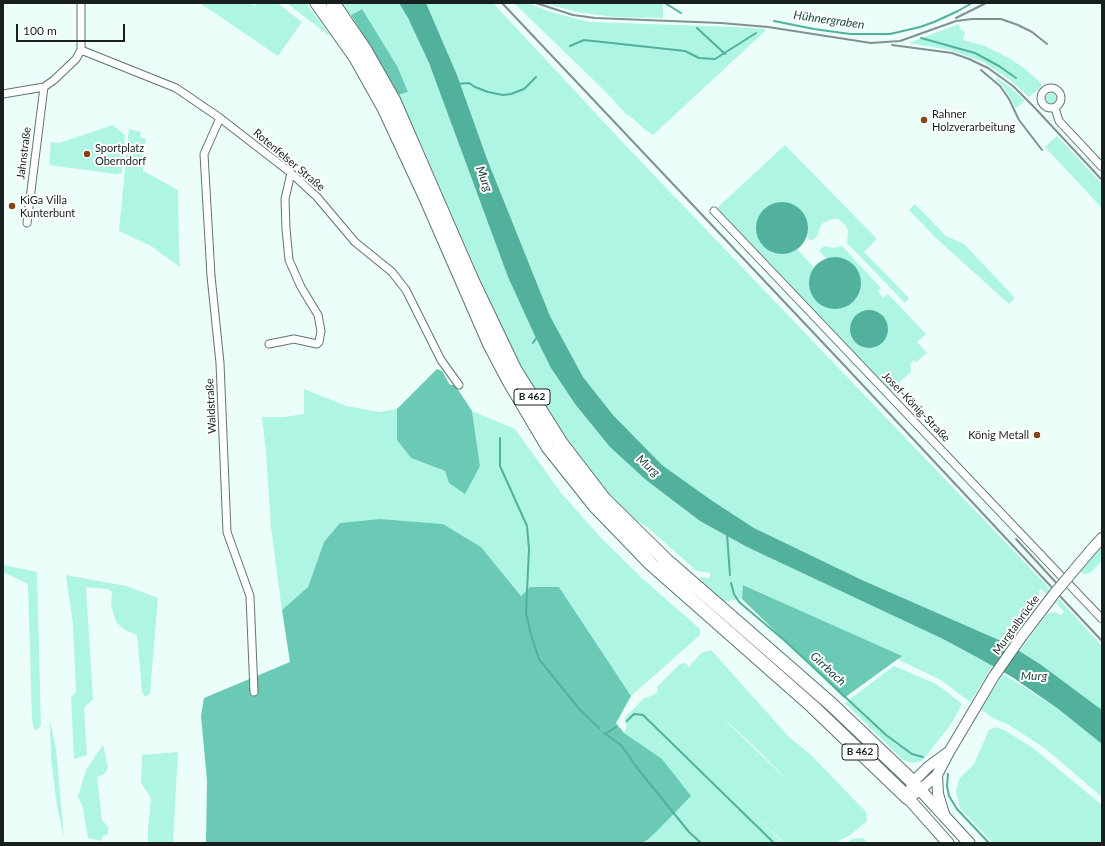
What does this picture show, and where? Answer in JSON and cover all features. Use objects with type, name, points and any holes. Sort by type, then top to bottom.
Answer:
[{"type":"highway","name":"B 462","points":[[317,3],[356,58],[384,108],[425,196],[490,345],[509,381],[548,447],[595,506],[651,564],[812,706],[908,798]]},
{"type":"highway","name":"B 462","points":[[334,3],[365,50],[394,101],[472,280],[515,370],[561,443],[604,499],[667,561],[831,704],[917,786]]},
{"type":"main road","name":"B 462","points":[[917,786],[969,843]]},
{"type":"main road","name":"B 462","points":[[908,798],[948,843]]},
{"type":"street","points":[[3,94],[44,87],[54,80],[76,59],[81,50],[81,3]]},
{"type":"street","name":"Rotenfelser Straße","points":[[81,50],[176,88],[220,118],[291,173],[318,197],[355,242],[392,272],[406,290],[441,360],[459,385]]},
{"type":"street","name":"Jahnstraße","points":[[27,223],[44,87]]},
{"type":"street","points":[[1055,108],[1059,121],[1102,167]]},
{"type":"street","name":"Waldstraße","points":[[220,118],[204,154],[210,261],[220,363],[227,532],[250,596],[254,692]]},
{"type":"street","points":[[269,344],[294,339],[317,344],[319,342],[321,331],[318,315],[301,287],[289,260],[285,199],[291,173]]},
{"type":"street","name":"Josef-König-Straße","points":[[714,211],[1102,619]]},
{"type":"street","name":"Murgtalbrücke","points":[[937,775],[994,676],[1054,594],[1102,538]]},
{"type":"street","points":[[908,798],[928,767],[949,752]]},
{"type":"street","points":[[917,786],[937,775],[938,794],[944,814]]},
{"type":"shaded area","points":[[200,3],[249,3],[255,6],[258,3],[277,3],[302,22],[278,56]]},
{"type":"shaded area","points":[[287,3],[306,3],[329,34],[328,35]]},
{"type":"shaded area","points":[[340,3],[399,3],[408,18],[429,63],[508,277],[534,334],[551,368],[575,404],[610,447],[646,480],[700,521],[747,547],[943,639],[992,666],[970,702],[941,680],[897,659],[901,656],[744,585],[742,599],[722,602],[703,586],[700,577],[710,578],[710,573],[697,571],[646,526],[631,518],[571,447],[538,398],[498,320],[418,137],[398,95],[408,92],[361,9],[351,15]]},
{"type":"shaded area","points":[[426,3],[493,3],[628,148],[1050,589],[1046,594],[1041,589],[1039,591],[1039,599],[1035,604],[1037,605],[1008,644],[862,580],[754,528],[662,465],[613,415],[583,377],[550,316],[487,159],[457,75]]},
{"type":"shaded area","points":[[514,3],[529,3],[547,11],[589,22],[734,27],[765,29],[765,31],[653,135],[626,114],[607,93]]},
{"type":"shaded area","points":[[544,3],[663,3],[663,18],[614,17],[577,12]]},
{"type":"shaded area","points":[[362,9],[397,66],[408,92],[398,95],[351,15]]},
{"type":"shaded area","points":[[959,24],[960,29],[965,32],[963,40],[985,46],[1009,58],[1038,80],[1042,86],[1029,97],[1009,79],[983,62],[950,50],[909,43]]},
{"type":"shaded area","points":[[997,78],[1025,101],[1016,108],[1005,89],[996,79]]},
{"type":"shaded area","points":[[1049,94],[1053,94],[1055,95],[1055,103],[1049,104],[1046,101],[1046,97]]},
{"type":"shaded area","name":"Sportplatz Oberndorf","points":[[113,125],[125,135],[122,173],[116,174],[49,165],[51,142],[59,143]]},
{"type":"shaded area","points":[[129,129],[141,132],[140,137],[146,139],[143,154],[143,171],[178,190],[180,267],[151,246],[119,231]]},
{"type":"shaded area","points":[[1057,136],[1102,184],[1102,208],[1045,147]]},
{"type":"shaded area","points":[[785,145],[877,239],[864,252],[909,298],[905,303],[847,243],[848,230],[846,226],[838,219],[832,219],[823,223],[817,236],[811,241],[807,237],[808,224],[778,203],[766,208],[761,213],[759,239],[767,249],[773,253],[793,252],[797,249],[814,268],[813,269],[860,291],[860,277],[854,265],[843,258],[827,259],[819,251],[824,246],[833,248],[842,246],[881,288],[878,291],[883,298],[888,294],[926,334],[917,342],[927,353],[916,362],[914,360],[910,364],[911,372],[890,391],[716,209]]},
{"type":"shaded area","points":[[915,204],[946,236],[964,244],[1015,298],[1009,304],[935,237],[909,210]]},
{"type":"shaded area","points":[[437,369],[442,371],[450,385],[455,385],[472,411],[480,466],[465,494],[449,483],[445,471],[411,458],[397,440],[397,409]]},
{"type":"shaded area","points":[[304,389],[346,406],[379,412],[397,409],[397,440],[411,458],[445,471],[449,483],[480,466],[472,411],[515,429],[562,494],[602,539],[644,580],[700,629],[700,635],[631,696],[559,587],[521,596],[481,547],[443,524],[381,519],[324,542],[308,587],[282,610],[271,528],[262,417],[284,417],[304,414]]},
{"type":"shaded area","points":[[904,390],[926,412],[923,414],[902,392]]},
{"type":"shaded area","points":[[381,519],[443,524],[481,547],[521,596],[530,587],[559,587],[631,696],[616,723],[624,733],[662,759],[691,796],[646,841],[641,843],[206,843],[207,780],[201,716],[204,698],[290,662],[282,610],[308,587],[324,542],[340,523]]},
{"type":"shaded area","points":[[1102,546],[1102,561],[1090,573],[1083,574],[1080,571]]},
{"type":"shaded area","points":[[3,565],[37,572],[41,726],[35,731],[32,721],[28,584],[3,572]]},
{"type":"shaded area","points":[[66,575],[126,586],[158,598],[150,694],[145,697],[142,691],[137,635],[125,630],[116,622],[111,605],[112,592],[108,589],[86,587],[93,699],[84,708],[87,755],[74,759],[71,697],[76,692],[73,624]]},
{"type":"shaded area","points":[[743,585],[902,656],[844,698],[742,599]]},
{"type":"shaded area","points":[[1059,599],[1102,646],[1102,710],[1040,664],[1019,652],[1047,614],[1055,612],[1061,615],[1064,612],[1056,603]]},
{"type":"shaded area","points":[[711,650],[790,738],[811,755],[866,812],[867,821],[850,835],[835,843],[784,843],[739,800],[783,843],[649,843],[646,841],[655,833],[624,733],[627,726],[625,723],[625,718],[644,698],[658,692],[657,687],[680,664],[685,663],[689,667],[701,653]],"holes":[[[727,721],[761,753],[792,785]]]},
{"type":"shaded area","points":[[894,666],[934,683],[962,704],[951,724],[922,761],[912,763],[903,760],[845,703]]},
{"type":"shaded area","points":[[1003,674],[1057,708],[1102,744],[1102,797],[1046,749],[1009,725],[991,717],[981,709]]},
{"type":"shaded area","points":[[50,720],[56,749],[64,837],[57,806],[51,759]]},
{"type":"shaded area","points":[[996,727],[1006,731],[1033,748],[1102,805],[1102,843],[993,843],[960,808],[956,792],[959,779],[974,764],[989,730]]},
{"type":"shaded area","points":[[103,745],[108,768],[104,774],[97,777],[102,820],[108,827],[108,834],[103,836],[101,841],[88,838],[83,808],[78,796],[86,770]]},
{"type":"shaded area","points":[[178,752],[173,843],[148,843],[151,798],[141,783],[142,755]]},
{"type":"shaded area","points":[[863,838],[868,843],[847,843],[852,839]]},
{"type":"water","name":"Murg","points":[[399,3],[426,3],[457,75],[487,159],[550,316],[583,377],[613,415],[662,465],[754,528],[862,580],[1008,644],[1040,664],[1102,710],[1102,744],[1057,708],[1012,677],[980,659],[943,639],[747,547],[700,521],[646,480],[610,447],[575,404],[551,368],[534,334],[508,277],[429,63],[408,18]]},
{"type":"water","points":[[782,202],[792,204],[800,210],[806,218],[808,228],[806,238],[800,246],[792,252],[782,254],[772,252],[764,246],[758,238],[756,228],[758,218],[764,210],[772,204]]},
{"type":"water","points":[[835,257],[845,259],[853,265],[859,273],[861,283],[859,293],[853,301],[845,307],[835,309],[825,307],[817,301],[811,293],[809,283],[811,273],[817,265],[825,259]]},
{"type":"water","points":[[865,310],[873,310],[883,315],[887,322],[887,336],[883,343],[873,348],[865,348],[855,343],[853,340],[850,333],[850,325],[855,315],[858,313]]},
{"type":"waterway","points":[[665,3],[681,13]]},
{"type":"waterway","name":"Hühnergraben","points":[[774,21],[850,34],[890,34],[934,22],[972,3]]},
{"type":"waterway","points":[[697,28],[725,54]]},
{"type":"waterway","name":"Hühnergraben","points":[[570,46],[584,40],[685,51],[699,58],[715,59],[756,33]]},
{"type":"waterway","points":[[921,38],[975,53],[999,66],[1016,78]]},
{"type":"waterway","name":"Hühnergraben","points":[[458,84],[469,83],[488,92],[503,95],[511,94],[524,89],[536,77]]},
{"type":"waterway","points":[[533,343],[537,337]]},
{"type":"waterway","points":[[500,438],[500,466],[527,526],[529,549],[526,613],[539,659],[580,710],[599,728]]},
{"type":"waterway","name":"Girrbach","points":[[727,534],[730,575]]},
{"type":"waterway","name":"Girrbach","points":[[731,583],[734,594],[739,602],[784,640],[886,735],[912,754],[923,757]]},
{"type":"waterway","points":[[627,721],[634,714],[643,715],[774,843]]},
{"type":"waterway","points":[[605,734],[616,727]]},
{"type":"waterway","points":[[604,733],[621,745],[638,769],[689,832],[701,843]]},
{"type":"waterway","name":"Girrbach","points":[[948,774],[947,786],[949,796],[957,809],[989,843]]},
{"type":"railway","points":[[502,3],[1102,641]]},
{"type":"railway","points":[[536,3],[573,15],[595,18],[721,23],[768,27],[871,43],[900,41],[956,21],[972,19],[1001,19],[1032,32],[1047,44]]},
{"type":"railway","points":[[956,18],[986,3]]},
{"type":"railway","points":[[892,45],[952,53],[988,68],[1013,86],[1102,180]]},
{"type":"railway","points":[[981,70],[1000,86],[1009,99],[1019,120],[1042,150]]},
{"type":"railway","points":[[1016,539],[1061,588]]},
{"type":"place","name":"Rahner Holzverarbeitung","points":[[924,120]]},
{"type":"place","name":"Sportplatz Oberndorf","points":[[87,154]]},
{"type":"place","name":"KiGa Villa Kunterbunt","points":[[12,206]]},
{"type":"place","name":"König Metall","points":[[1037,435]]}]
